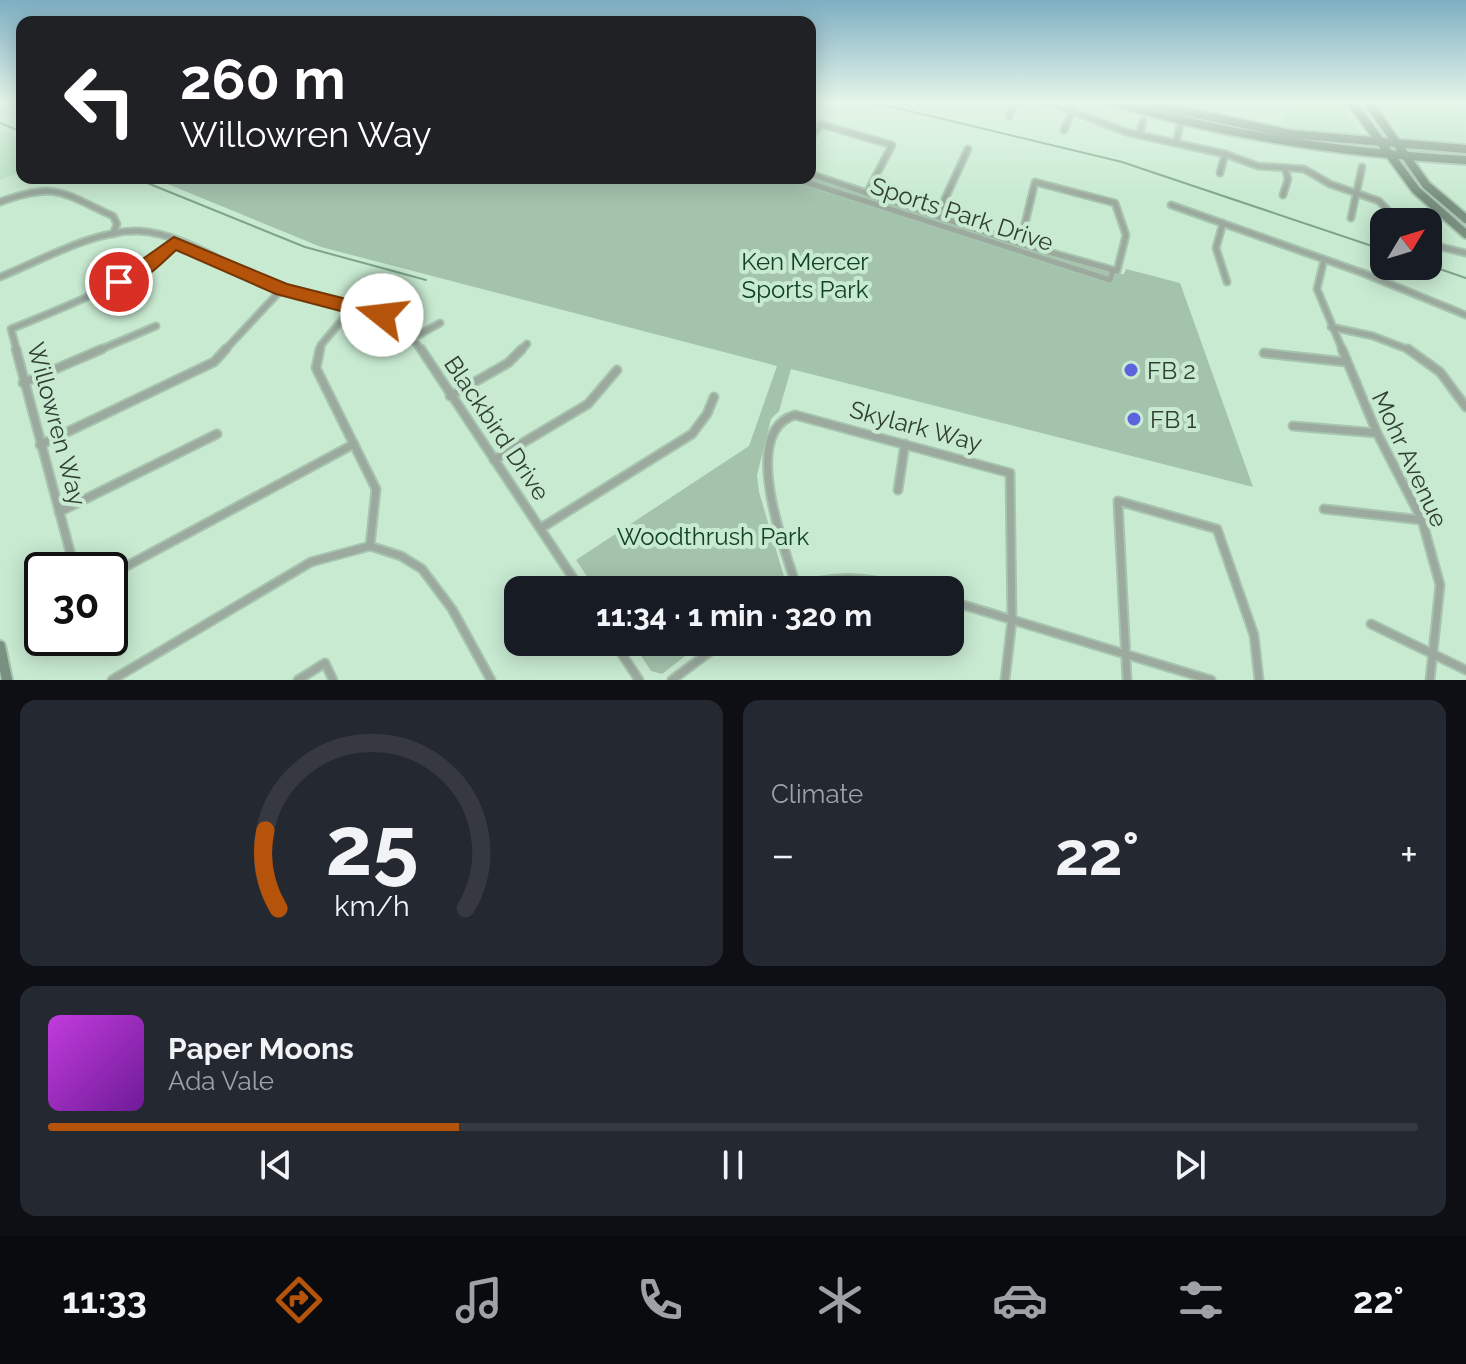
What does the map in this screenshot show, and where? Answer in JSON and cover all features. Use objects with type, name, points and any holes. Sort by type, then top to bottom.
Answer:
[{"type":"main road","points":[[1247,134],[1273,141],[1388,156],[1466,160]]},
{"type":"main road","points":[[1288,134],[1466,149]]},
{"type":"main road","points":[[1373,134],[1406,182],[1429,206],[1466,234]]},
{"type":"main road","points":[[1390,134],[1426,185],[1466,219]]},
{"type":"main road","points":[[0,646],[7,680]]},
{"type":"street","points":[[853,134],[892,145],[867,193]]},
{"type":"street","points":[[1136,134],[1225,154],[1258,166],[1304,169],[1330,184],[1379,201],[1386,208]]},
{"type":"street","points":[[1176,143],[1178,134]]},
{"type":"street","points":[[937,216],[968,149]]},
{"type":"street","points":[[1220,173],[1225,154]]},
{"type":"street","points":[[1351,218],[1362,167]]},
{"type":"street","points":[[1283,195],[1288,179],[1285,168]]},
{"type":"street","points":[[816,176],[1020,244],[1115,270],[1126,235],[1115,203],[1035,182],[1020,244]]},
{"type":"street","name":"Sports Park Drive","points":[[812,184],[1110,280],[1115,270]]},
{"type":"street","points":[[0,202],[29,192],[45,189],[56,191],[113,216],[117,224],[113,234]]},
{"type":"street","points":[[1171,205],[1413,292],[1466,315]]},
{"type":"street","points":[[1223,223],[1216,248],[1227,282]]},
{"type":"street","name":"Blackbird Drive","points":[[0,277],[113,234],[138,231],[282,289],[395,321],[413,338],[572,576]]},
{"type":"street","name":"Willowren Way","points":[[70,552],[11,329],[96,294],[142,270],[174,243]]},
{"type":"street","points":[[1442,247],[1466,253]]},
{"type":"street","name":"Mohr Avenue","points":[[1324,260],[1317,289],[1377,433],[1422,520],[1440,585],[1430,680]]},
{"type":"street","points":[[40,445],[214,362],[282,289]]},
{"type":"street","points":[[353,307],[321,345],[316,368],[376,489],[370,546]]},
{"type":"street","points":[[413,338],[440,323]]},
{"type":"street","points":[[23,383],[156,326]]},
{"type":"street","points":[[1331,327],[1380,335],[1416,351],[1439,370],[1466,407]]},
{"type":"street","points":[[450,396],[508,363],[527,344]]},
{"type":"street","points":[[1264,353],[1346,362]]},
{"type":"street","points":[[494,460],[588,404],[617,370]]},
{"type":"street","points":[[541,528],[692,434],[707,414],[714,397]]},
{"type":"street","name":"Skylark Way","points":[[791,576],[767,491],[766,468],[777,425],[782,418],[795,415],[1010,473],[1012,620],[1005,680]]},
{"type":"street","points":[[1293,426],[1377,433]]},
{"type":"street","points":[[59,512],[217,434]]},
{"type":"street","points":[[128,565],[354,444]]},
{"type":"street","points":[[898,490],[905,444]]},
{"type":"street","points":[[1127,680],[1118,501],[1217,529],[1254,635],[1259,680]]},
{"type":"street","points":[[1324,509],[1422,520]]},
{"type":"street","points":[[112,680],[311,562],[370,546],[401,556],[422,569],[452,609],[491,680]]},
{"type":"street","points":[[833,576],[854,576]]},
{"type":"street","points":[[964,605],[1211,680]]},
{"type":"street","points":[[1371,624],[1466,670]]},
{"type":"street","points":[[623,656],[639,680]]},
{"type":"street","points":[[672,680],[704,656]]},
{"type":"street","points":[[298,680],[325,663],[333,680]]},
{"type":"shaded area","points":[[0,134],[9,134],[16,137],[16,174],[0,180]]},
{"type":"shaded area","points":[[1332,134],[1361,134],[1354,137]]},
{"type":"shaded area","points":[[1399,134],[1466,134],[1466,142],[1412,140]]},
{"type":"green space","name":"Ken Mercer Sports Park","points":[[816,179],[1114,274],[1124,274],[1126,269],[1180,283],[1253,487],[791,369],[779,411],[771,419],[757,475],[759,492],[784,576],[587,576],[576,560],[749,446],[777,366],[321,247],[168,184],[816,184]]},
{"type":"green space","points":[[641,656],[685,656],[662,674],[651,671]]},
{"type":"waterway","points":[[1004,134],[1122,162],[1370,245]]},
{"type":"waterway","points":[[150,184],[305,247],[426,280]]},
{"type":"waterway","points":[[1442,270],[1466,278]]},
{"type":"place","name":"FB 2","points":[[1131,370]]},
{"type":"place","name":"FB 1","points":[[1134,419]]},
{"type":"route","points":[[119,282],[142,270],[174,243],[282,289],[382,315]]},
{"type":"park label","name":"Woodthrush Park","points":[[713,536]]}]
